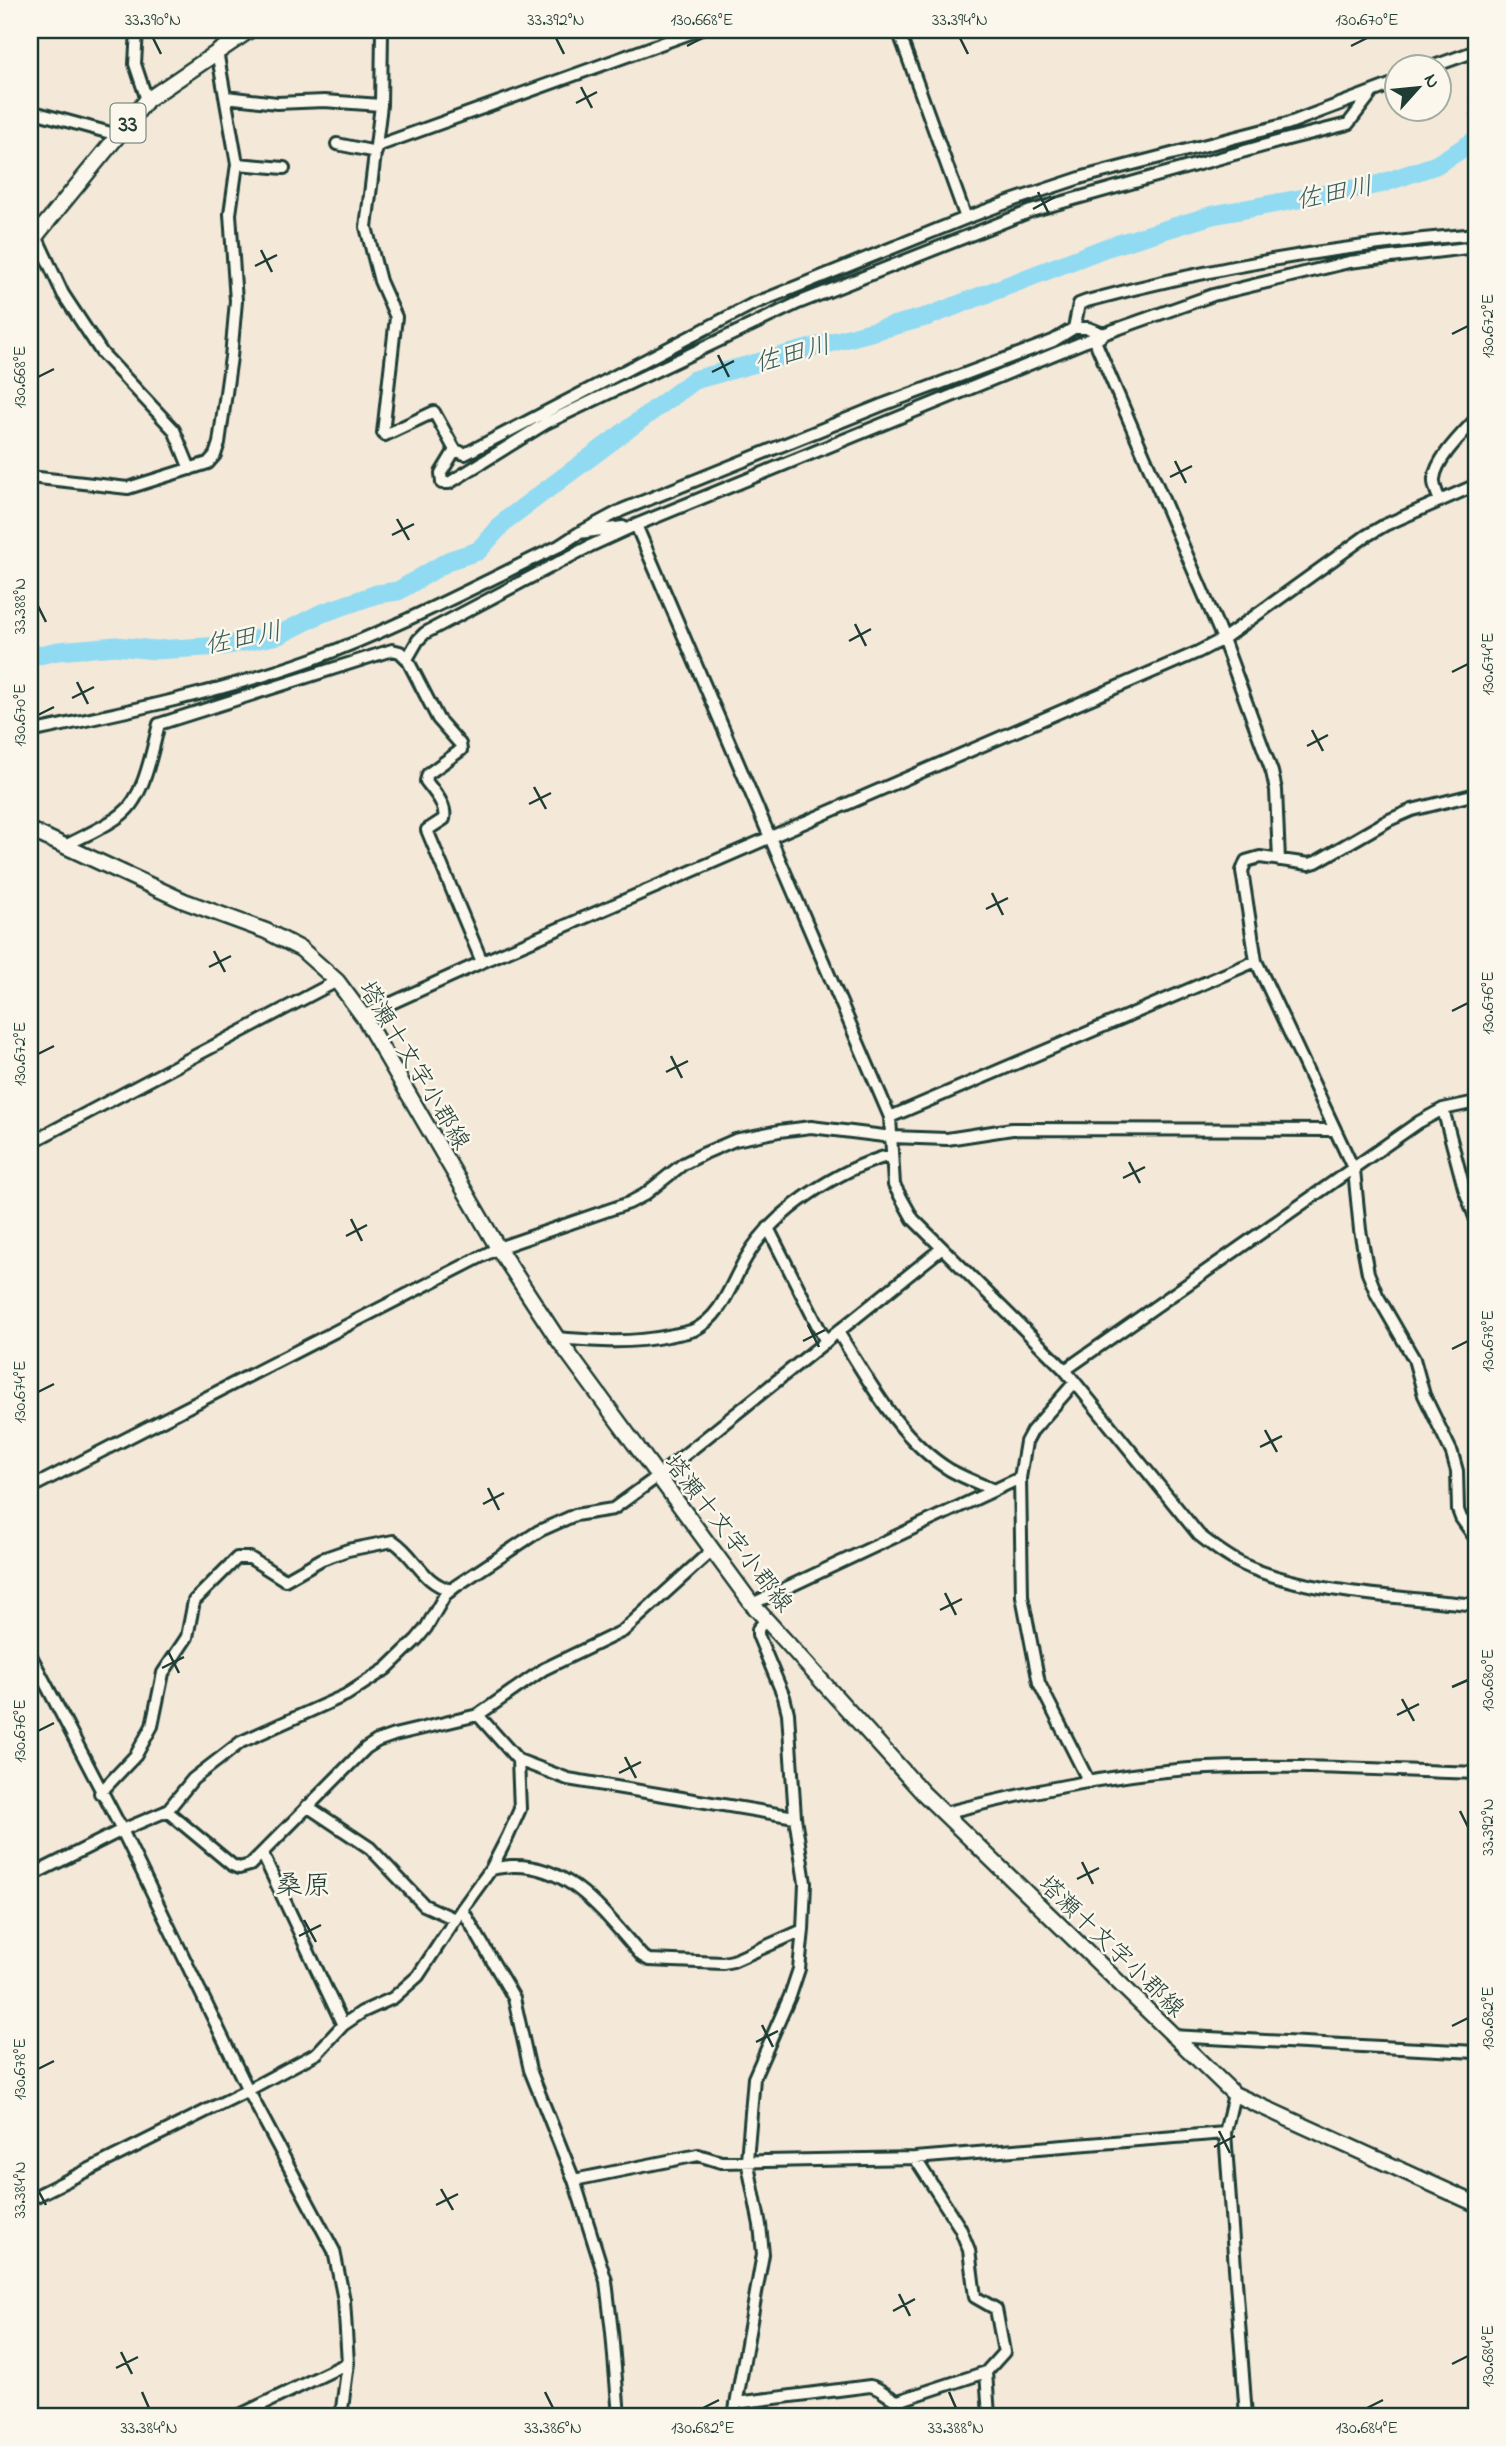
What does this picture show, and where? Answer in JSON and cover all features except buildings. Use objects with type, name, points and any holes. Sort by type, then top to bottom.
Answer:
[{"type":"main road","name":"33","points":[[32,234],[147,100],[250,30]]},
{"type":"main road","name":"塔瀬十文字小郡線","points":[[30,830],[184,901],[266,931],[301,948],[337,981],[363,1016],[498,1248],[556,1338],[752,1604],[923,1793],[1171,2036],[1234,2094],[1476,2204]]},
{"type":"street","points":[[137,30],[135,64],[147,100]]},
{"type":"street","points":[[382,30],[381,105],[366,227],[380,281],[396,317],[383,433],[385,435],[434,412],[455,450],[466,454],[751,305],[966,218],[1083,177],[1287,124],[1384,88]]},
{"type":"street","points":[[337,144],[377,149],[699,30]]},
{"type":"street","points":[[898,30],[966,218]]},
{"type":"street","points":[[30,477],[128,488],[213,460],[219,443],[236,301],[230,214],[237,164],[217,51]]},
{"type":"street","points":[[1454,59],[1476,51]]},
{"type":"street","points":[[455,450],[441,473],[442,483],[449,483],[546,422],[798,303],[1031,211],[1237,152],[1348,124],[1374,92]]},
{"type":"street","points":[[226,97],[277,103],[324,101],[381,105]]},
{"type":"street","points":[[30,111],[118,135]]},
{"type":"street","points":[[237,164],[284,167]]},
{"type":"street","points":[[1074,328],[1079,304],[1137,287],[1272,258],[1399,240],[1476,233]]},
{"type":"street","points":[[32,234],[69,304],[102,352],[174,430],[190,469]]},
{"type":"street","points":[[407,659],[418,640],[425,634],[590,545],[1103,334],[1213,295],[1349,262],[1476,247]]},
{"type":"street","points":[[30,732],[181,699],[311,659],[381,631],[559,545],[622,510],[882,405],[1053,341],[1074,328],[1088,328],[1103,334]]},
{"type":"street","points":[[1103,334],[1095,341],[1223,639],[1272,772],[1276,790],[1279,860]]},
{"type":"street","points":[[1440,501],[1434,479],[1437,470],[1451,444],[1476,419]]},
{"type":"street","points":[[363,1016],[1198,652],[1223,639],[1366,536],[1476,485]]},
{"type":"street","points":[[579,533],[636,525]]},
{"type":"street","points":[[636,525],[890,1117],[894,1185],[913,1219],[1065,1370],[1199,1535],[1217,1550],[1244,1565],[1274,1576],[1319,1587],[1476,1605]]},
{"type":"street","points":[[65,846],[124,813],[135,797],[151,761],[159,724],[393,650],[400,652],[407,659],[438,719],[460,744],[461,750],[428,775],[426,781],[444,808],[445,814],[444,819],[427,830],[482,962]]},
{"type":"street","points":[[1476,794],[1412,810],[1389,820],[1316,862],[1309,864],[1252,859],[1242,866],[1256,961],[1354,1170],[1360,1230],[1368,1273],[1377,1295],[1414,1359],[1424,1395],[1452,1453],[1457,1471],[1458,1510],[1476,1539]]},
{"type":"street","points":[[890,1117],[1256,961]]},
{"type":"street","points":[[30,1143],[337,981]]},
{"type":"street","points":[[1065,1370],[1419,1122],[1443,1109],[1476,1102]]},
{"type":"street","points":[[1443,1109],[1464,1188],[1476,1220]]},
{"type":"street","points":[[30,1488],[498,1248],[629,1203],[644,1195],[683,1164],[735,1140],[779,1130],[811,1127],[892,1137],[947,1139],[1012,1129],[1335,1130]]},
{"type":"street","points":[[556,1338],[612,1343],[647,1340],[693,1331],[721,1307],[746,1257],[783,1213],[849,1170],[891,1155]]},
{"type":"street","points":[[768,1228],[826,1342]]},
{"type":"street","points":[[30,1876],[122,1830],[167,1811],[193,1779],[241,1742],[346,1695],[386,1669],[417,1639],[451,1590],[539,1531],[575,1516],[613,1509],[657,1477],[941,1249]]},
{"type":"street","points":[[838,1332],[879,1398],[917,1444],[950,1470],[994,1490]]},
{"type":"street","points":[[1075,1382],[1032,1431],[1026,1442],[1020,1478],[1022,1596],[1039,1683],[1047,1704],[1089,1782]]},
{"type":"street","points":[[752,1604],[1020,1478]]},
{"type":"street","points":[[100,1793],[136,1755],[152,1726],[163,1673],[187,1637],[194,1601],[237,1559],[250,1558],[285,1580],[323,1559],[348,1550],[393,1541],[410,1556],[431,1582],[451,1590]]},
{"type":"street","points":[[167,1811],[232,1865],[244,1867],[262,1853],[366,1748],[377,1741],[478,1715],[544,1669],[623,1631],[711,1551]]},
{"type":"street","points":[[734,2416],[763,2253],[747,2160],[754,2078],[799,1969],[805,1883],[795,1817],[788,1713],[758,1635],[758,1629],[766,1620]]},
{"type":"street","points":[[30,1654],[100,1793],[122,1830],[248,2090],[334,2251],[344,2300],[348,2363],[341,2416]]},
{"type":"street","points":[[478,1715],[518,1760],[568,1779],[795,1817]]},
{"type":"street","points":[[30,2199],[317,2053],[343,2025],[362,2012],[393,1998],[410,1985],[491,1869],[520,1809],[518,1760]]},
{"type":"street","points":[[944,1813],[1089,1782],[1189,1769],[1277,1768],[1476,1773]]},
{"type":"street","points":[[307,1806],[370,1848],[424,1905],[458,1914],[514,1998],[530,2070],[574,2180],[606,2281],[619,2416]]},
{"type":"street","points":[[262,1853],[343,2025]]},
{"type":"street","points":[[491,1869],[523,1866],[543,1869],[563,1877],[583,1891],[642,1956],[649,1960],[723,1963],[803,1930]]},
{"type":"street","points":[[1171,2036],[1476,2052]]},
{"type":"street","points":[[1234,2094],[1225,2133],[1246,2416]]},
{"type":"street","points":[[574,2180],[698,2155],[721,2162],[915,2158],[1225,2133]]},
{"type":"street","points":[[736,2403],[870,2386],[878,2388],[898,2402],[986,2372],[1004,2352],[996,2309],[975,2297],[969,2250],[960,2228],[915,2158]]},
{"type":"street","points":[[238,2416],[348,2363]]},
{"type":"street","points":[[986,2372],[989,2416]]},
{"type":"waterway","points":[[1476,85],[1471,88],[1472,114],[1476,121]]},
{"type":"waterway","name":"佐田川","points":[[30,657],[58,651],[116,646],[155,650],[223,646],[279,635],[320,614],[377,594],[398,591],[450,560],[478,551],[506,520],[694,380],[929,316],[1105,248],[1213,215],[1380,184],[1436,165],[1476,140]]},
{"type":"district","name":"桑原","points":[[303,1884]]}]
